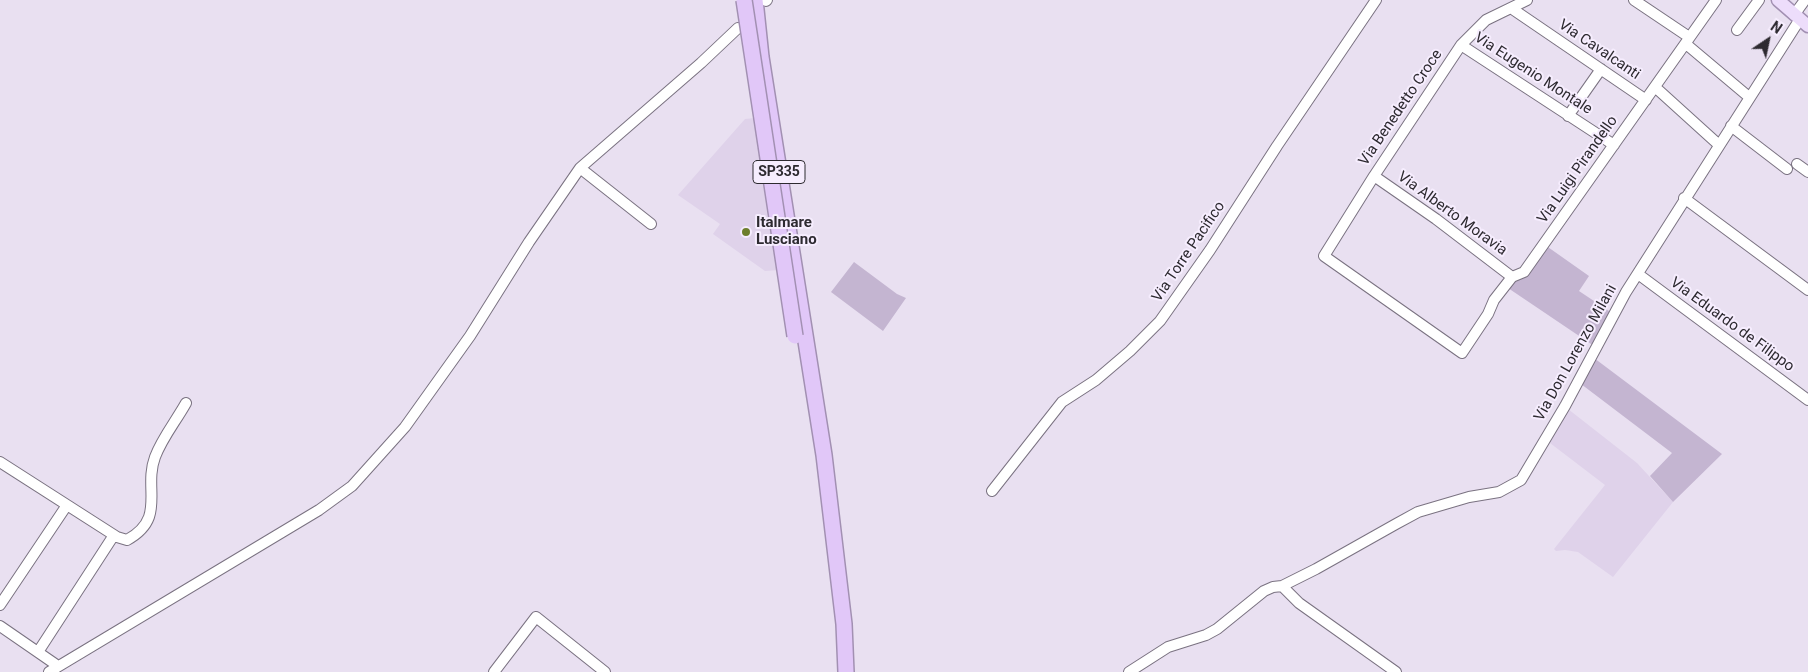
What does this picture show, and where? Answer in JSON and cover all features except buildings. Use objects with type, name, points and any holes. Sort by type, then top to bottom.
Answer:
[{"type":"highway","name":"SP335","points":[[744,0],[836,543],[844,624],[846,672]]},
{"type":"highway","name":"SP335","points":[[762,0],[761,57],[804,348],[834,617],[836,672]]},
{"type":"main road","points":[[1778,0],[1802,13]]},
{"type":"street","name":"Via Torre Pacifico","points":[[992,491],[1062,402],[1096,380],[1130,351],[1160,321],[1191,278],[1277,146],[1376,0]]},
{"type":"street","name":"Via Benedetto Croce","points":[[1462,353],[1324,256],[1374,176],[1461,45],[1486,20],[1527,0]]},
{"type":"street","points":[[1634,0],[1687,41],[1749,97]]},
{"type":"street","name":"Via Luigi Pirandello","points":[[1462,353],[1488,314],[1494,300],[1512,277],[1524,272],[1716,0]]},
{"type":"street","points":[[1737,30],[1759,0]]},
{"type":"street","name":"Via Cavalcanti","points":[[1511,8],[1646,100]]},
{"type":"street","name":"Via Don Lorenzo Milani","points":[[1129,672],[1168,647],[1217,629],[1264,591],[1282,586],[1316,570],[1418,512],[1469,497],[1499,492],[1521,480],[1566,406],[1626,292],[1802,13]]},
{"type":"street","points":[[49,672],[320,510],[352,486],[404,427],[470,336],[529,242],[580,168],[701,63],[738,28]]},
{"type":"street","name":"Via Eugenio Montale","points":[[1461,45],[1614,145]]},
{"type":"street","points":[[1568,116],[1601,69]]},
{"type":"street","points":[[1655,88],[1719,144]]},
{"type":"street","points":[[1731,126],[1787,169]]},
{"type":"street","points":[[1797,164],[1808,172]]},
{"type":"street","points":[[580,168],[651,224]]},
{"type":"street","name":"Via Alberto Moravia","points":[[1374,176],[1436,219],[1512,277]]},
{"type":"street","points":[[1684,198],[1808,290]]},
{"type":"street","name":"Via Eduardo de Filippo","points":[[1638,274],[1808,400]]},
{"type":"street","points":[[0,462],[114,535],[127,540],[137,534],[150,517],[152,503],[151,476],[154,459],[186,403]]},
{"type":"street","points":[[0,605],[67,505]]},
{"type":"street","points":[[38,652],[114,535]]},
{"type":"street","points":[[1282,586],[1299,603],[1396,672]]},
{"type":"street","points":[[494,672],[536,617],[605,672]]},
{"type":"street","points":[[0,626],[58,666]]},
{"type":"shaded area","points":[[755,118],[780,270],[765,271],[713,234],[720,224],[678,195],[745,119]]},
{"type":"shaded area","points":[[1545,245],[1589,276],[1579,291],[1612,313],[1594,346],[1508,288],[1517,280]]},
{"type":"shaded area","points":[[854,262],[897,294],[906,298],[883,331],[831,292]]},
{"type":"shaded area","points":[[1594,358],[1722,454],[1673,502],[1650,476],[1672,453],[1581,384]]},
{"type":"shaded area","points":[[1568,409],[1637,463],[1673,502],[1613,577],[1578,552],[1556,551],[1554,549],[1605,485],[1550,443]]},
{"type":"place","name":"Italmare Lusciano","points":[[746,232]]}]
